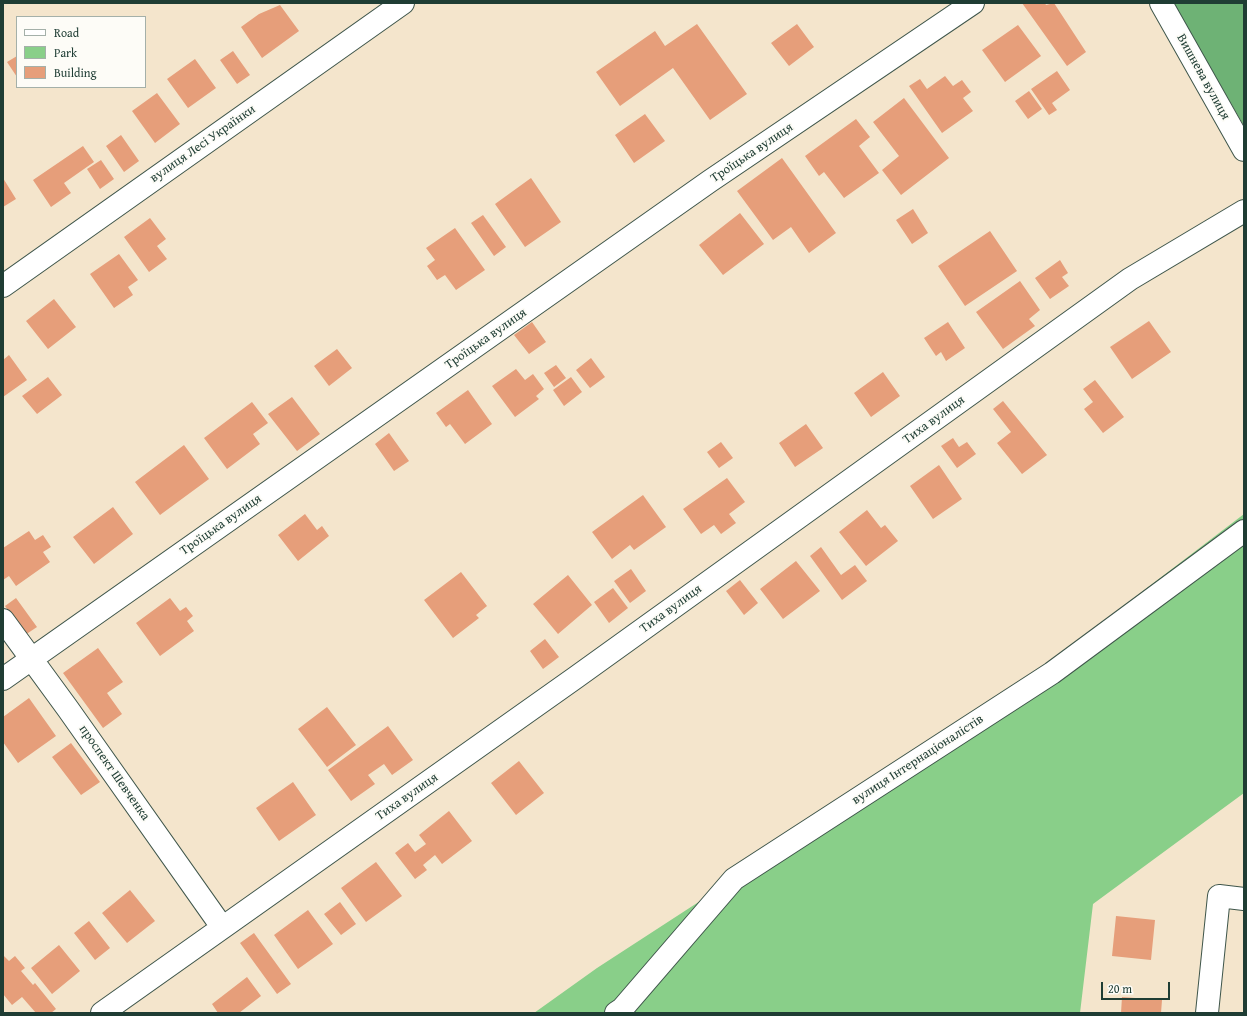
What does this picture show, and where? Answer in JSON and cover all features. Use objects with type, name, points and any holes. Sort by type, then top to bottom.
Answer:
[{"type":"street","name":"вулиця Лесі Українки","points":[[3,286],[403,3]]},
{"type":"street","name":"Троїцька вулиця","points":[[3,679],[710,181],[973,3]]},
{"type":"street","name":"Вишнева вулиця","points":[[1161,3],[1244,150]]},
{"type":"street","name":"Тиха вулиця","points":[[102,1013],[582,674],[1130,280],[1244,211]]},
{"type":"street","name":"вулиця Інтернаціоналістів","points":[[616,1013],[622,1009],[734,879],[1052,673],[1244,531]]},
{"type":"street","name":"проспект Шевченка","points":[[3,620],[222,927]]},
{"type":"street","points":[[1207,1013],[1219,896],[1244,899]]},
{"type":"green space","points":[[1173,3],[1244,3],[1244,126]]},
{"type":"green space","points":[[1244,514],[1244,793],[1093,904],[1080,1013],[534,1013],[597,968],[734,879],[1025,681]]},
{"type":"building","points":[[1022,3],[1045,3],[1046,5],[1054,3],[1086,52],[1067,66]]},
{"type":"building","points":[[280,5],[299,31],[262,58],[241,27],[259,14]]},
{"type":"building","points":[[697,24],[747,94],[710,120],[673,68],[620,106],[596,72],[655,31],[665,46]]},
{"type":"building","points":[[797,24],[814,47],[789,66],[771,43]]},
{"type":"building","points":[[1018,25],[1041,56],[1005,82],[982,50]]},
{"type":"building","points":[[233,51],[250,75],[237,84],[220,60]]},
{"type":"building","points":[[16,57],[16,76],[7,62]]},
{"type":"building","points":[[195,59],[216,88],[188,108],[167,79]]},
{"type":"building","points":[[1057,71],[1070,90],[1052,103],[1057,110],[1049,115],[1031,89]]},
{"type":"building","points":[[945,76],[953,86],[962,80],[971,92],[963,98],[973,111],[942,133],[909,86],[920,79],[927,89]]},
{"type":"building","points":[[1029,91],[1042,109],[1028,119],[1015,101]]},
{"type":"building","points":[[157,93],[180,124],[155,143],[132,111]]},
{"type":"building","points":[[904,98],[949,158],[901,195],[882,170],[899,156],[873,122]]},
{"type":"building","points":[[645,114],[665,141],[634,163],[615,135]]},
{"type":"building","points":[[856,119],[870,137],[859,146],[879,173],[844,198],[824,172],[819,176],[805,156]]},
{"type":"building","points":[[121,135],[139,161],[124,172],[106,146]]},
{"type":"building","points":[[83,146],[94,162],[64,183],[71,193],[51,207],[33,180]]},
{"type":"building","points":[[782,158],[836,233],[809,253],[791,227],[773,240],[737,191]]},
{"type":"building","points":[[101,160],[114,179],[100,189],[87,169]]},
{"type":"building","points":[[3,178],[16,199],[3,207]]},
{"type":"building","points":[[531,178],[561,222],[525,247],[495,204]]},
{"type":"building","points":[[913,209],[928,233],[912,244],[896,220]]},
{"type":"building","points":[[740,213],[764,244],[723,275],[699,245]]},
{"type":"building","points":[[483,215],[506,247],[494,256],[471,223]]},
{"type":"building","points":[[150,218],[166,239],[157,246],[167,259],[149,272],[124,237]]},
{"type":"building","points":[[455,228],[485,270],[456,290],[445,275],[437,280],[427,266],[435,260],[426,248]]},
{"type":"building","points":[[990,231],[1017,271],[965,306],[938,266]]},
{"type":"building","points":[[119,254],[138,280],[128,287],[133,295],[114,308],[90,274]]},
{"type":"building","points":[[1060,260],[1068,273],[1062,277],[1069,286],[1050,299],[1035,278]]},
{"type":"building","points":[[1020,281],[1040,310],[1029,319],[1035,326],[1003,349],[976,312]]},
{"type":"building","points":[[54,299],[76,327],[48,349],[26,321]]},
{"type":"building","points":[[1149,321],[1171,352],[1132,379],[1110,347]]},
{"type":"building","points":[[532,322],[546,342],[529,354],[514,335]]},
{"type":"building","points":[[948,322],[965,348],[946,361],[941,352],[936,356],[924,338]]},
{"type":"building","points":[[337,349],[352,368],[329,386],[314,366]]},
{"type":"building","points":[[9,355],[27,380],[3,397],[3,360]]},
{"type":"building","points":[[591,358],[605,377],[590,388],[576,370]]},
{"type":"building","points":[[556,365],[566,378],[554,387],[544,373]]},
{"type":"building","points":[[516,369],[525,380],[533,374],[544,389],[536,396],[539,399],[515,417],[492,386]]},
{"type":"building","points":[[883,372],[900,396],[871,417],[854,393]]},
{"type":"building","points":[[48,377],[62,395],[37,414],[22,396]]},
{"type":"building","points":[[571,377],[582,392],[564,406],[553,390]]},
{"type":"building","points":[[1095,380],[1124,417],[1103,433],[1084,409],[1093,402],[1083,389]]},
{"type":"building","points":[[468,390],[492,424],[465,444],[450,424],[446,427],[436,413]]},
{"type":"building","points":[[292,397],[320,434],[297,451],[268,414]]},
{"type":"building","points":[[1003,401],[1047,455],[1022,474],[997,443],[1011,432],[993,409]]},
{"type":"building","points":[[252,402],[268,423],[253,434],[260,444],[227,469],[204,438]]},
{"type":"building","points":[[806,424],[823,448],[795,467],[779,443]]},
{"type":"building","points":[[389,433],[409,461],[394,471],[375,444]]},
{"type":"building","points":[[953,438],[959,447],[967,442],[976,454],[957,468],[941,446]]},
{"type":"building","points":[[721,442],[733,458],[719,468],[707,452]]},
{"type":"building","points":[[184,445],[209,479],[160,515],[135,482]]},
{"type":"building","points":[[939,465],[962,499],[933,519],[910,486]]},
{"type":"building","points":[[727,478],[745,502],[729,514],[736,523],[721,534],[714,525],[701,534],[683,509]]},
{"type":"building","points":[[643,495],[666,527],[634,550],[630,545],[612,559],[592,532]]},
{"type":"building","points":[[113,507],[133,534],[94,564],[73,537]]},
{"type":"building","points":[[867,510],[881,528],[885,525],[898,541],[866,566],[839,532]]},
{"type":"building","points":[[305,514],[317,530],[322,526],[329,536],[298,561],[278,535]]},
{"type":"building","points":[[29,531],[35,540],[43,535],[51,547],[43,552],[50,562],[16,586],[9,576],[3,580],[3,548]]},
{"type":"building","points":[[821,547],[841,575],[855,565],[867,581],[842,600],[810,556]]},
{"type":"building","points":[[796,561],[820,591],[783,619],[760,589]]},
{"type":"building","points":[[631,569],[646,591],[630,603],[614,581]]},
{"type":"building","points":[[461,572],[487,606],[476,615],[479,618],[453,638],[424,600]]},
{"type":"building","points":[[568,575],[592,605],[558,634],[533,604]]},
{"type":"building","points":[[740,580],[758,603],[744,615],[726,591]]},
{"type":"building","points":[[613,588],[628,608],[609,623],[594,602]]},
{"type":"building","points":[[16,598],[37,627],[25,635],[5,606]]},
{"type":"building","points":[[170,598],[180,611],[186,607],[193,616],[187,621],[194,631],[160,656],[136,623]]},
{"type":"building","points":[[545,639],[559,657],[543,669],[530,651]]},
{"type":"building","points":[[98,648],[123,682],[107,693],[122,714],[103,728],[63,673]]},
{"type":"building","points":[[29,698],[56,736],[18,763],[3,742],[3,717]]},
{"type":"building","points":[[327,707],[356,745],[327,767],[298,729]]},
{"type":"building","points":[[388,726],[413,760],[392,775],[384,764],[368,775],[375,784],[351,801],[328,770]]},
{"type":"building","points":[[71,743],[100,782],[81,795],[52,757]]},
{"type":"building","points":[[519,761],[544,793],[516,815],[491,783]]},
{"type":"building","points":[[293,782],[316,815],[279,841],[256,808]]},
{"type":"building","points":[[449,811],[472,841],[442,864],[435,855],[423,865],[427,870],[415,879],[395,853],[408,843],[415,852],[426,844],[419,835]]},
{"type":"building","points":[[376,862],[402,896],[366,922],[341,888]]},
{"type":"building","points":[[130,890],[155,921],[127,943],[102,913]]},
{"type":"building","points":[[340,902],[356,924],[341,935],[324,914]]},
{"type":"building","points":[[308,910],[333,944],[298,969],[274,935]]},
{"type":"building","points":[[1116,916],[1155,920],[1151,960],[1112,956]]},
{"type":"building","points":[[89,921],[110,948],[95,960],[74,933]]},
{"type":"building","points":[[254,933],[291,984],[277,994],[240,943]]},
{"type":"building","points":[[59,945],[80,971],[52,994],[31,968]]},
{"type":"building","points":[[3,955],[9,961],[15,956],[25,968],[21,971],[33,985],[35,983],[56,1009],[51,1013],[36,1013],[22,997],[12,1005],[3,994]]},
{"type":"building","points":[[247,977],[261,996],[239,1013],[218,1013],[212,1004]]},
{"type":"building","points":[[1122,997],[1162,1000],[1161,1013],[1121,1013]]}]
